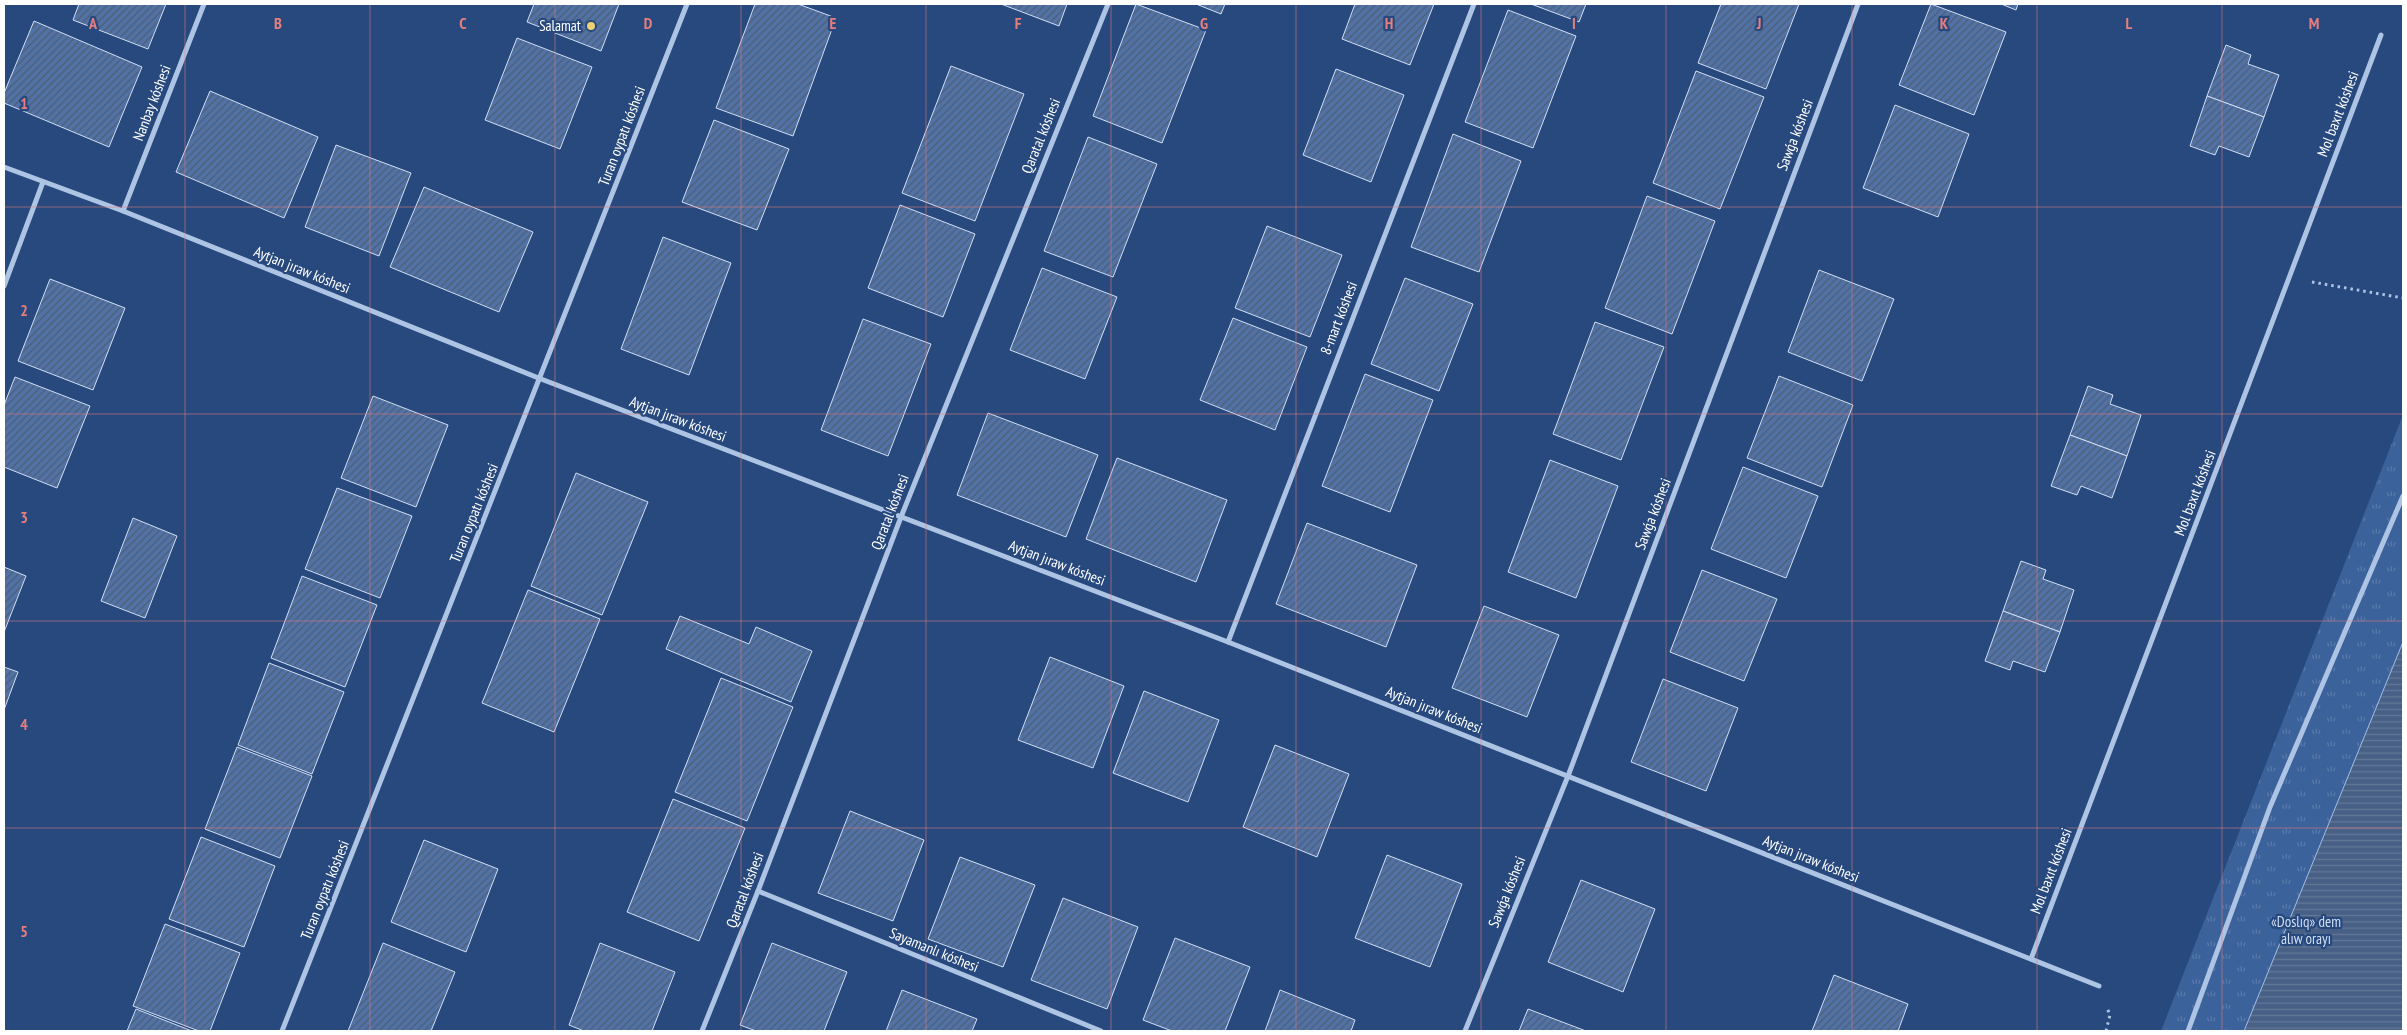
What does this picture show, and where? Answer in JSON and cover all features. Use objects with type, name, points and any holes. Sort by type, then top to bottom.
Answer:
[{"type":"street","name":"Nanbay kóshesi","points":[[122,211],[204,4]]},
{"type":"street","name":"Turan oypatı kóshesi","points":[[282,1031],[541,379],[687,4]]},
{"type":"street","name":"Qaratal kóshesi","points":[[702,1031],[758,891],[901,517],[1108,4]]},
{"type":"street","name":"8-mart kóshesi","points":[[1228,642],[1474,4]]},
{"type":"street","name":"Sawǵa kóshesi","points":[[1465,1031],[1568,776],[1858,4]]},
{"type":"street","name":"Mol baxıt kóshesi","points":[[2031,959],[2381,35]]},
{"type":"street","name":"Aytjan jıraw kóshesi","points":[[4,167],[122,211],[541,379],[1228,642],[2100,986]]},
{"type":"street","points":[[4,286],[43,182]]},
{"type":"street","points":[[2188,1031],[2270,807],[2403,496]]},
{"type":"street","name":"Sayamanlı kóshesi","points":[[758,891],[1101,1031]]},
{"type":"path","points":[[2289,278],[2403,298]]},
{"type":"green space","name":"«Doslıq» dem alıw orayı","points":[[2403,415],[2403,1031],[2161,1031]]},
{"type":"shaded area","points":[[2403,642],[2403,1031],[2244,1031]]},
{"type":"building","points":[[79,4],[166,4],[148,49],[73,20]]},
{"type":"building","points":[[534,4],[619,4],[601,51],[527,22]]},
{"type":"building","points":[[755,4],[798,4],[836,18],[793,136],[716,108]]},
{"type":"building","points":[[1001,4],[1067,4],[1059,26]]},
{"type":"building","points":[[1136,4],[1206,30],[1162,143],[1093,116]]},
{"type":"building","points":[[1196,4],[1225,4],[1221,14]]},
{"type":"building","points":[[1355,4],[1434,4],[1410,65],[1342,39]]},
{"type":"building","points":[[1531,4],[1586,4],[1579,22]]},
{"type":"building","points":[[1721,4],[1799,4],[1766,89],[1698,63]]},
{"type":"building","points":[[1931,4],[2006,32],[1974,115],[1899,85]]},
{"type":"building","points":[[2001,4],[2018,4],[2016,10]]},
{"type":"building","points":[[1508,10],[1576,36],[1533,148],[1465,122]]},
{"type":"building","points":[[34,21],[142,67],[109,147],[4,103],[4,93]]},
{"type":"building","points":[[517,38],[592,67],[560,149],[485,120]]},
{"type":"building","points":[[2226,45],[2251,55],[2248,64],[2279,75],[2264,117],[2207,96]]},
{"type":"building","points":[[951,66],[1024,94],[975,221],[902,193]]},
{"type":"building","points":[[1336,69],[1404,95],[1371,182],[1303,155]]},
{"type":"building","points":[[1696,71],[1764,97],[1720,209],[1653,183]]},
{"type":"building","points":[[210,91],[318,137],[284,218],[176,172]]},
{"type":"building","points":[[2207,96],[2264,117],[2249,157],[2219,146],[2215,155],[2190,146]]},
{"type":"building","points":[[1895,105],[1969,134],[1938,217],[1863,188]]},
{"type":"building","points":[[714,120],[789,149],[757,230],[682,202]]},
{"type":"building","points":[[1453,134],[1521,161],[1479,272],[1411,247]]},
{"type":"building","points":[[1088,137],[1157,164],[1113,277],[1044,251]]},
{"type":"building","points":[[336,145],[411,173],[379,256],[305,227]]},
{"type":"building","points":[[424,187],[533,232],[499,312],[390,267]]},
{"type":"building","points":[[1647,196],[1715,221],[1672,334],[1605,308]]},
{"type":"building","points":[[900,205],[975,234],[943,317],[868,288]]},
{"type":"building","points":[[1267,226],[1342,255],[1310,337],[1235,308]]},
{"type":"building","points":[[663,237],[731,263],[689,375],[621,349]]},
{"type":"building","points":[[1042,268],[1117,297],[1085,379],[1010,350]]},
{"type":"building","points":[[1819,270],[1894,299],[1862,381],[1788,352]]},
{"type":"building","points":[[1405,278],[1473,304],[1439,391],[1371,364]]},
{"type":"building","points":[[50,279],[125,308],[93,390],[18,361]]},
{"type":"building","points":[[1233,318],[1307,347],[1275,430],[1200,400]]},
{"type":"building","points":[[863,319],[931,344],[888,456],[821,430]]},
{"type":"building","points":[[1595,322],[1664,347],[1621,460],[1553,434]]},
{"type":"building","points":[[1365,374],[1433,400],[1390,512],[1322,486]]},
{"type":"building","points":[[1779,376],[1853,405],[1822,487],[1747,458]]},
{"type":"building","points":[[15,377],[90,406],[57,488],[4,467],[4,405]]},
{"type":"building","points":[[2088,386],[2113,395],[2110,404],[2141,415],[2127,456],[2070,435]]},
{"type":"building","points":[[373,396],[448,425],[416,507],[341,478]]},
{"type":"building","points":[[988,413],[1098,455],[1066,537],[957,495]]},
{"type":"building","points":[[2070,435],[2127,456],[2112,498],[2081,486],[2077,495],[2051,486]]},
{"type":"building","points":[[1117,458],[1227,500],[1196,582],[1086,539]]},
{"type":"building","points":[[1550,460],[1618,486],[1576,598],[1508,572]]},
{"type":"building","points":[[1743,467],[1818,496],[1786,578],[1711,549]]},
{"type":"building","points":[[576,473],[648,502],[602,615],[531,586]]},
{"type":"building","points":[[337,488],[412,516],[380,598],[305,569]]},
{"type":"building","points":[[133,518],[177,536],[145,618],[101,601]]},
{"type":"building","points":[[1307,523],[1417,565],[1386,647],[1276,604]]},
{"type":"building","points":[[2021,561],[2046,570],[2043,579],[2074,590],[2060,632],[2003,611]]},
{"type":"building","points":[[4,567],[26,576],[4,632]]},
{"type":"building","points":[[1702,570],[1777,599],[1744,681],[1670,652]]},
{"type":"building","points":[[302,576],[377,605],[345,687],[271,658]]},
{"type":"building","points":[[528,590],[600,619],[554,732],[482,703]]},
{"type":"building","points":[[1484,606],[1559,635],[1527,717],[1452,688]]},
{"type":"building","points":[[2003,611],[2060,632],[2045,672],[2013,661],[2010,670],[1985,661]]},
{"type":"building","points":[[680,616],[749,644],[756,627],[812,651],[791,702],[666,649]]},
{"type":"building","points":[[1050,657],[1124,686],[1093,768],[1018,740]]},
{"type":"building","points":[[269,663],[344,692],[312,774],[238,745]]},
{"type":"building","points":[[4,667],[18,672],[4,710]]},
{"type":"building","points":[[721,678],[793,707],[747,821],[675,792]]},
{"type":"building","points":[[1663,679],[1738,708],[1706,791],[1631,762]]},
{"type":"building","points":[[1144,691],[1219,720],[1188,802],[1113,773]]},
{"type":"building","points":[[1275,745],[1349,774],[1317,857],[1243,827]]},
{"type":"building","points":[[237,747],[312,776],[280,858],[205,829]]},
{"type":"building","points":[[673,799],[745,828],[699,941],[627,912]]},
{"type":"building","points":[[850,811],[924,840],[893,921],[818,893]]},
{"type":"building","points":[[201,837],[275,866],[244,947],[169,919]]},
{"type":"building","points":[[424,840],[498,869],[466,952],[391,922]]},
{"type":"building","points":[[1387,855],[1462,884],[1430,967],[1355,938]]},
{"type":"building","points":[[960,857],[1035,885],[1003,967],[928,939]]},
{"type":"building","points":[[1581,880],[1655,909],[1623,992],[1548,962]]},
{"type":"building","points":[[1063,898],[1138,927],[1107,1009],[1031,980]]},
{"type":"building","points":[[165,924],[240,953],[210,1031],[199,1031],[133,1006]]},
{"type":"building","points":[[1175,938],[1250,967],[1225,1031],[1172,1031],[1143,1020]]},
{"type":"building","points":[[383,943],[455,972],[431,1031],[348,1031]]},
{"type":"building","points":[[600,943],[675,972],[652,1031],[584,1031],[569,1025]]},
{"type":"building","points":[[772,943],[847,972],[824,1031],[756,1031],[740,1025]]},
{"type":"building","points":[[1834,975],[1908,1004],[1898,1031],[1812,1031]]},
{"type":"building","points":[[902,990],[977,1019],[972,1031],[886,1031]]},
{"type":"building","points":[[1280,990],[1355,1020],[1351,1031],[1265,1031]]},
{"type":"building","points":[[136,1009],[192,1031],[127,1031]]},
{"type":"building","points":[[1528,1009],[1586,1031],[1519,1031]]},
{"type":"place","name":"Salamat","points":[[591,26]]}]
